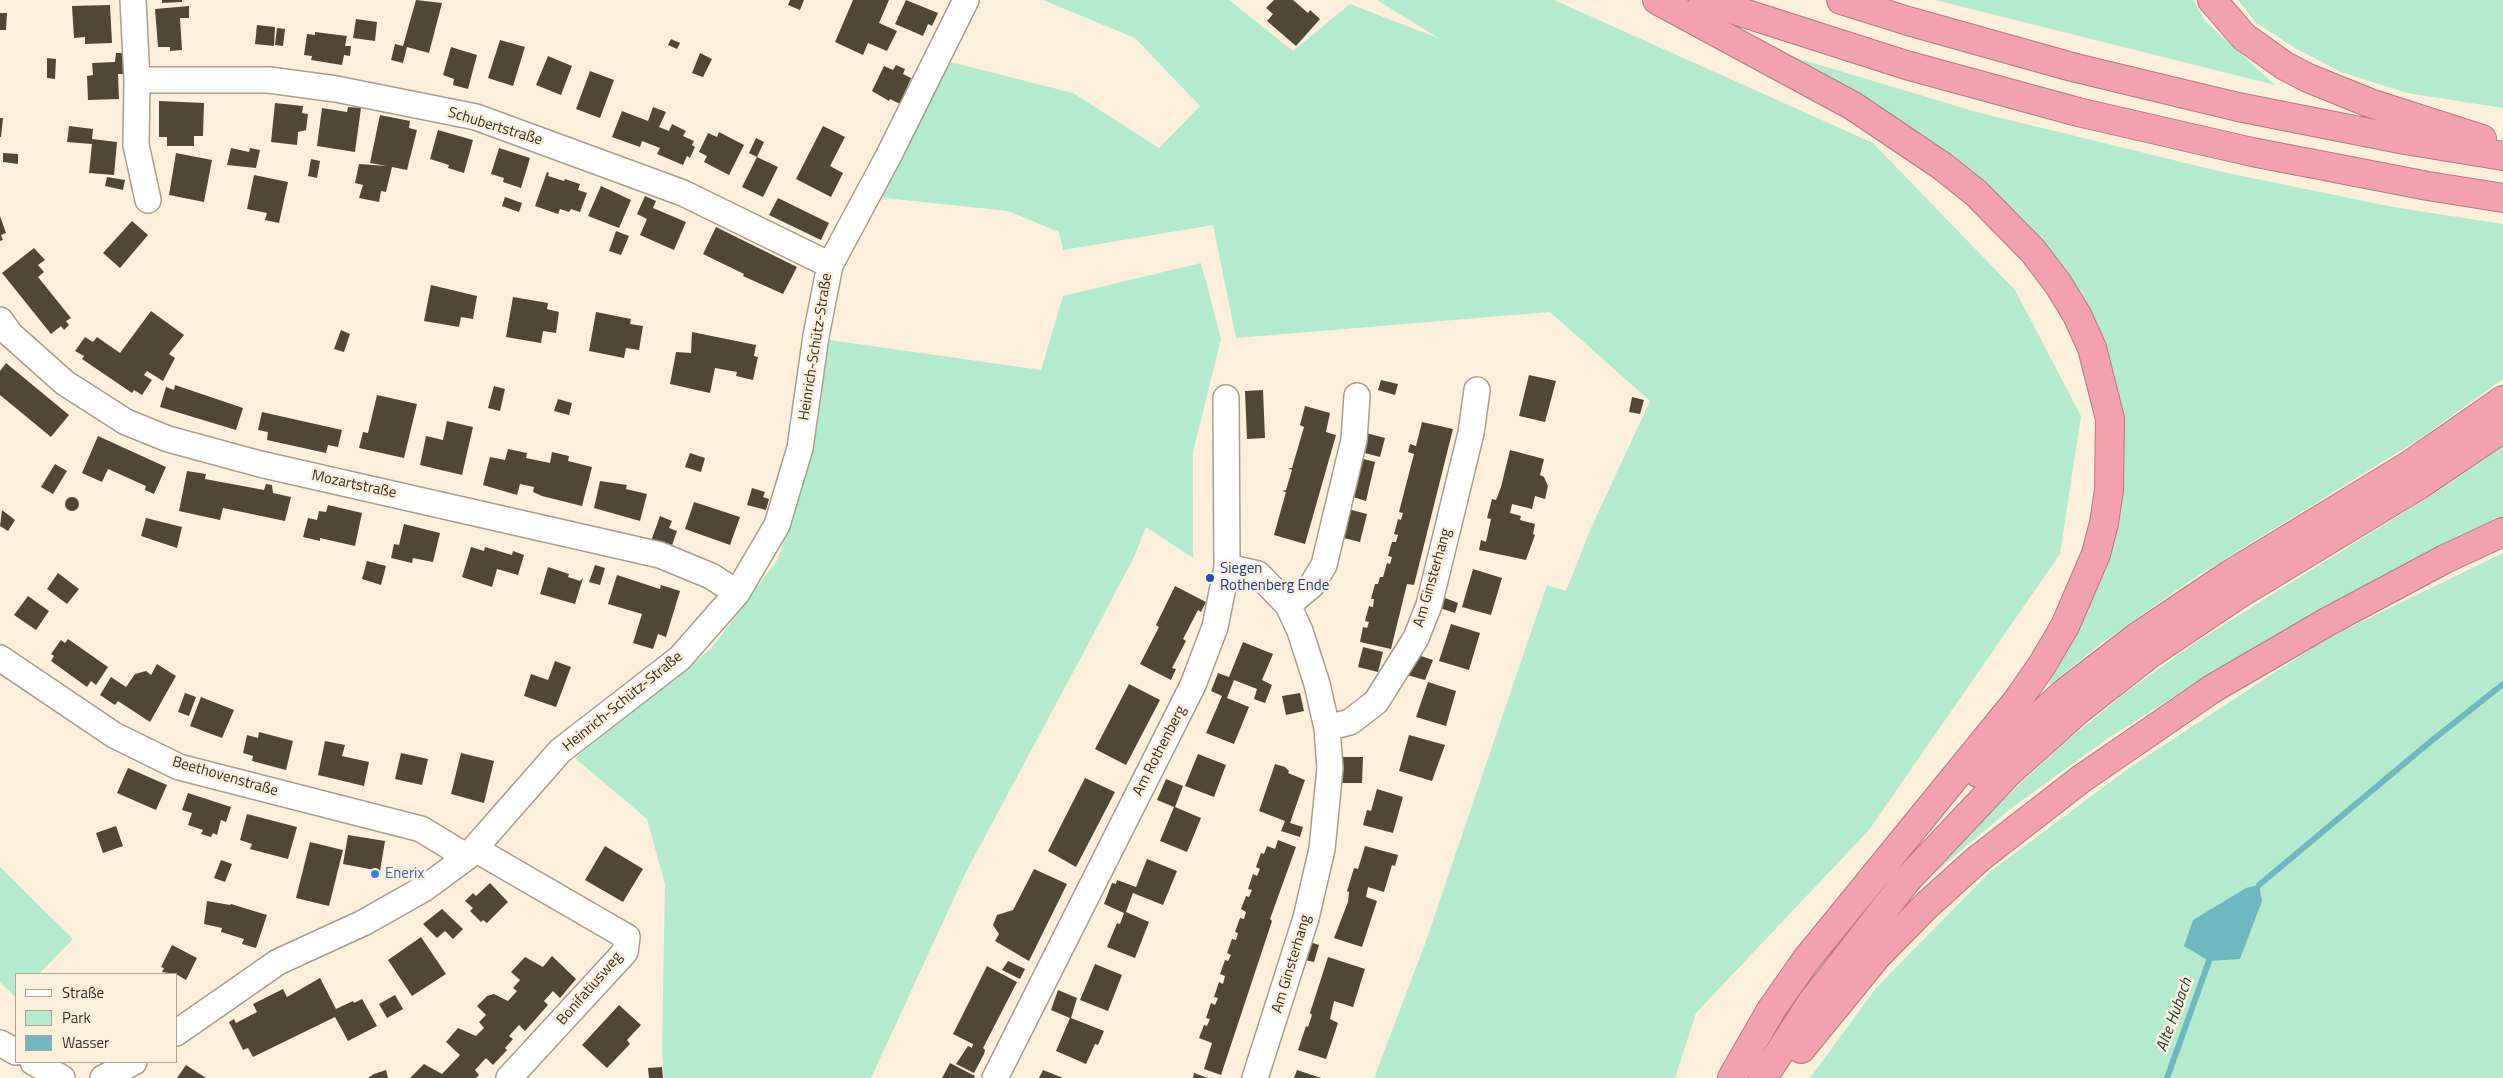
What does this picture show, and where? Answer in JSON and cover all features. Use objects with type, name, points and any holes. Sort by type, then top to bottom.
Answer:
[{"type":"highway","points":[[1657,0],[1853,106],[1942,166],[1976,193],[2033,251],[2058,284],[2077,315],[2092,348],[2110,419],[2110,490],[2096,554],[2082,589],[2056,642],[2017,701],[1806,960],[1771,1010],[1732,1078]]},
{"type":"highway","points":[[1703,0],[1906,65],[2078,112],[2252,152],[2428,186],[2503,198]]},
{"type":"highway","points":[[1841,0],[1908,22],[2072,67],[2238,107],[2405,140],[2503,156]]},
{"type":"highway","points":[[2212,0],[2244,37],[2285,66],[2308,78],[2370,103],[2503,145]]},
{"type":"highway","points":[[1884,864],[1996,754],[2063,694],[2137,637],[2229,575],[2416,461],[2503,400]]},
{"type":"highway","points":[[1763,1078],[1812,1002],[1906,880],[2010,772],[2071,717],[2152,653],[2231,600],[2419,485],[2503,428]]},
{"type":"highway","points":[[1780,1078],[1828,1014],[1877,956],[1928,905],[2025,820],[2154,727],[2212,689],[2327,622],[2445,559],[2503,532]]},
{"type":"street","points":[[133,0],[137,80],[136,145],[148,200]]},
{"type":"street","name":"Heinrich-Schütz-Straße","points":[[178,1031],[278,962],[362,923],[425,888],[471,853],[560,751],[680,658],[737,593],[777,525],[800,448],[816,336],[830,265],[889,155],[966,0]]},
{"type":"street","name":"Schubertstraße","points":[[137,80],[269,80],[336,89],[476,118],[683,193],[830,265]]},
{"type":"street","name":"Mozartstraße","points":[[0,320],[10,334],[65,383],[126,422],[168,439],[260,464],[660,555],[711,576],[737,593]]},
{"type":"street","name":"Am Ginsterhang","points":[[1327,728],[1350,722],[1376,702],[1416,638],[1429,605],[1471,433],[1477,390]]},
{"type":"street","points":[[1288,604],[1312,585],[1324,565],[1354,440],[1357,396]]},
{"type":"street","name":"Am Rothenberg","points":[[995,1078],[1193,685],[1215,627],[1227,567],[1226,398]]},
{"type":"street","name":"Am Ginsterhang","points":[[1227,567],[1258,574],[1288,604],[1312,666],[1327,728],[1330,768],[1322,849],[1306,918],[1255,1078]]},
{"type":"street","name":"Beethovenstraße","points":[[0,658],[114,736],[179,767],[421,830],[471,853]]},
{"type":"street","name":"Bonifatiusweg","points":[[471,853],[627,937],[624,952],[509,1078]]},
{"type":"street","points":[[0,1043],[15,1051]]},
{"type":"street","points":[[35,1063],[62,1078]]},
{"type":"green space","points":[[1043,0],[1229,0],[1293,51],[1350,4],[1440,39],[1377,0],[1554,0],[1873,143],[2015,290],[2081,416],[2060,554],[1869,830],[1696,1013],[1675,1078],[1374,1078],[1425,944],[1547,585],[1566,591],[1591,528],[1650,401],[1550,312],[1236,338],[1213,225],[1063,250],[1059,232],[1008,211],[876,197],[946,61],[1073,93],[1159,148],[1200,106],[1135,38]]},
{"type":"green space","points":[[1935,0],[2193,0],[2205,21],[2275,85]]},
{"type":"green space","points":[[2238,0],[2503,0],[2503,108],[2407,93],[2341,72],[2297,49],[2256,23]]},
{"type":"green space","points":[[1760,47],[1973,111],[2218,171],[2393,207],[2503,224],[2503,379],[2418,440],[2191,580],[2102,643],[2048,686],[2117,445],[2035,242]]},
{"type":"green space","points":[[1201,263],[1221,339],[1193,452],[1193,558],[1146,527],[1134,557],[966,872],[871,1078],[664,1078],[662,1049],[665,884],[647,819],[575,758],[711,649],[778,559],[814,448],[829,340],[1041,370],[1063,296]]},
{"type":"green space","points":[[2503,446],[2503,517],[2441,547],[2322,610],[2205,677],[2107,739],[2010,809],[1937,871],[1935,869],[2002,801],[2063,744],[2125,693],[2196,642],[2443,488]]},
{"type":"green space","points":[[2503,553],[2503,1078],[1810,1078],[1876,988],[1991,871],[2129,768],[2326,639]]},
{"type":"green space","points":[[0,867],[73,939],[40,973],[15,973],[15,997],[0,982]]},
{"type":"water","points":[[2259,885],[2262,901],[2240,959],[2209,961],[2184,946],[2193,920],[2246,888]]},
{"type":"building","points":[[162,0],[182,0],[182,2],[162,3]]},
{"type":"building","points":[[416,0],[442,3],[429,53],[407,47],[403,63],[391,60],[395,44],[403,46]]},
{"type":"building","points":[[790,0],[804,0],[800,10],[788,5]]},
{"type":"building","points":[[853,0],[889,0],[879,23],[897,31],[887,51],[868,43],[863,55],[835,42]]},
{"type":"building","points":[[906,0],[938,13],[932,26],[928,24],[923,36],[895,24]]},
{"type":"building","points":[[1274,0],[1293,0],[1308,13],[1310,10],[1320,19],[1296,46],[1267,21],[1273,14],[1266,8]]},
{"type":"building","points":[[110,5],[112,43],[85,44],[85,37],[74,38],[72,6]]},
{"type":"building","points":[[189,6],[189,18],[180,18],[182,50],[170,51],[170,47],[158,47],[155,9]]},
{"type":"building","points":[[0,13],[7,13],[6,30],[0,30]]},
{"type":"building","points":[[356,19],[377,22],[375,41],[353,38]]},
{"type":"building","points":[[257,25],[275,27],[274,46],[255,44]]},
{"type":"building","points":[[277,28],[285,29],[283,46],[275,45]]},
{"type":"building","points":[[315,32],[347,36],[345,46],[351,46],[350,56],[344,55],[342,65],[311,60],[312,56],[304,55],[307,34],[315,35]]},
{"type":"building","points":[[671,39],[680,43],[677,49],[668,45]]},
{"type":"building","points":[[500,40],[525,47],[513,86],[488,78]]},
{"type":"building","points":[[451,47],[477,55],[468,89],[453,85],[454,79],[443,75]]},
{"type":"building","points":[[116,53],[127,53],[127,74],[118,74],[119,99],[88,100],[87,76],[93,75],[92,63],[115,62]]},
{"type":"building","points":[[700,53],[712,59],[703,77],[692,73]]},
{"type":"building","points":[[548,56],[572,66],[561,95],[536,85]]},
{"type":"building","points":[[47,58],[56,59],[55,79],[47,78]]},
{"type":"building","points":[[896,65],[905,69],[903,74],[911,78],[900,104],[890,99],[889,101],[872,91],[884,66],[893,70]]},
{"type":"building","points":[[590,71],[614,80],[600,118],[576,109]]},
{"type":"building","points":[[159,101],[204,103],[203,136],[194,136],[194,146],[167,146],[167,137],[159,137]]},
{"type":"building","points":[[275,103],[303,106],[302,113],[308,114],[306,130],[298,132],[297,145],[271,142]]},
{"type":"building","points":[[348,107],[361,108],[355,152],[317,146],[322,108],[347,112]]},
{"type":"building","points":[[653,107],[666,112],[659,127],[669,131],[672,124],[686,131],[683,136],[694,141],[692,145],[695,147],[690,158],[687,156],[683,165],[657,154],[660,148],[642,141],[640,147],[612,137],[622,111],[648,121]]},
{"type":"building","points":[[380,115],[410,121],[409,128],[417,130],[407,170],[392,167],[386,192],[381,191],[379,202],[359,198],[363,185],[355,183],[359,164],[387,166],[370,163]]},
{"type":"building","points":[[0,118],[3,118],[1,137],[0,137]]},
{"type":"building","points":[[69,126],[93,129],[92,139],[117,142],[114,175],[89,173],[92,144],[67,142]]},
{"type":"building","points":[[823,126],[845,137],[830,166],[843,173],[831,197],[796,179]]},
{"type":"building","points":[[438,130],[473,140],[464,173],[448,168],[449,165],[430,159]]},
{"type":"building","points":[[719,132],[744,145],[729,175],[704,162],[707,156],[699,152],[708,133],[717,137]]},
{"type":"building","points":[[756,138],[764,142],[757,157],[749,153]]},
{"type":"building","points":[[231,148],[249,152],[250,148],[260,150],[256,168],[227,165]]},
{"type":"building","points":[[499,148],[530,158],[521,188],[503,182],[504,178],[491,174]]},
{"type":"building","points":[[3,153],[18,154],[18,164],[3,162]]},
{"type":"building","points":[[176,153],[212,160],[204,202],[169,195]]},
{"type":"building","points":[[757,157],[778,167],[763,197],[742,187]]},
{"type":"building","points":[[311,159],[320,161],[317,178],[308,176]]},
{"type":"building","points":[[547,172],[549,173],[548,176],[580,184],[578,190],[587,193],[580,212],[571,209],[569,212],[560,209],[558,214],[535,206]]},
{"type":"building","points":[[254,175],[288,182],[279,223],[265,220],[267,213],[247,209]]},
{"type":"building","points":[[107,177],[125,180],[123,190],[105,186]]},
{"type":"building","points":[[601,186],[631,200],[619,228],[588,216]]},
{"type":"building","points":[[645,196],[656,201],[653,208],[686,222],[674,250],[640,235],[647,219],[637,214]]},
{"type":"building","points":[[505,197],[522,203],[519,212],[502,206]]},
{"type":"building","points":[[778,198],[829,223],[821,240],[769,215]]},
{"type":"building","points":[[0,216],[6,233],[1,235],[3,240],[0,241]]},
{"type":"building","points":[[132,221],[148,235],[120,268],[103,253]]},
{"type":"building","points":[[716,227],[797,267],[783,294],[743,276],[744,274],[703,254]]},
{"type":"building","points":[[616,231],[629,236],[621,255],[609,251]]},
{"type":"building","points":[[34,248],[45,260],[38,265],[44,272],[38,277],[71,318],[66,321],[69,325],[64,330],[61,326],[51,334],[2,273]]},
{"type":"building","points":[[431,285],[477,296],[473,319],[461,317],[459,327],[424,321]]},
{"type":"building","points":[[513,297],[548,303],[547,309],[559,312],[556,333],[543,331],[541,343],[506,337]]},
{"type":"building","points":[[151,311],[184,335],[169,354],[175,358],[163,381],[147,371],[144,375],[152,380],[142,395],[134,390],[132,393],[82,359],[84,356],[75,351],[85,337],[93,342],[97,337],[120,353]]},
{"type":"building","points":[[596,312],[631,319],[630,324],[643,326],[639,350],[626,348],[624,358],[589,351]]},
{"type":"building","points":[[341,330],[350,334],[344,352],[334,349]]},
{"type":"building","points":[[692,332],[756,345],[754,356],[758,357],[753,380],[736,376],[737,372],[715,368],[710,393],[670,384],[676,352],[691,353]]},
{"type":"building","points":[[6,363],[69,415],[51,437],[0,395],[0,371]]},
{"type":"building","points":[[1529,375],[1556,381],[1545,422],[1519,416]]},
{"type":"building","points":[[1381,380],[1398,384],[1395,395],[1378,390]]},
{"type":"building","points":[[175,385],[243,408],[236,430],[160,407],[166,387],[174,390]]},
{"type":"building","points":[[494,386],[505,389],[500,411],[488,408]]},
{"type":"building","points":[[1263,390],[1265,438],[1247,439],[1245,391]]},
{"type":"building","points":[[377,395],[417,404],[404,458],[359,448],[363,432],[368,433]]},
{"type":"building","points":[[1632,397],[1644,400],[1640,414],[1629,412]]},
{"type":"building","points":[[558,399],[572,403],[569,415],[554,411]]},
{"type":"building","points":[[1305,406],[1330,413],[1326,432],[1336,435],[1305,544],[1274,535],[1286,492],[1282,491],[1286,490],[1292,470],[1288,468],[1292,468],[1304,427],[1300,425]]},
{"type":"building","points":[[262,412],[342,430],[338,447],[328,445],[326,453],[267,440],[268,432],[258,430]]},
{"type":"building","points":[[447,421],[473,427],[462,475],[420,465],[426,436],[443,440]]},
{"type":"building","points":[[1422,422],[1453,429],[1414,585],[1407,584],[1391,649],[1360,642],[1363,627],[1367,628],[1369,622],[1365,621],[1369,606],[1373,607],[1374,599],[1371,599],[1375,584],[1378,584],[1380,577],[1383,577],[1387,563],[1390,564],[1392,557],[1388,556],[1392,542],[1396,542],[1398,535],[1394,534],[1398,519],[1401,520],[1403,513],[1399,512],[1414,454],[1408,452],[1410,444],[1416,446]]},
{"type":"building","points":[[1366,433],[1385,438],[1380,457],[1361,452]]},
{"type":"building","points":[[98,436],[166,467],[154,494],[145,490],[146,486],[108,469],[102,482],[82,473]]},
{"type":"building","points":[[508,449],[527,453],[526,458],[550,463],[552,452],[569,456],[568,461],[592,467],[582,506],[542,496],[533,492],[534,487],[520,484],[517,495],[483,485],[490,457],[505,460]]},
{"type":"building","points":[[1510,450],[1544,459],[1540,475],[1544,477],[1548,486],[1545,499],[1535,496],[1532,509],[1512,504],[1510,513],[1521,516],[1520,520],[1535,524],[1533,534],[1535,535],[1526,560],[1479,550],[1481,540],[1486,542],[1491,519],[1487,518],[1492,499],[1496,500],[1501,487]]},
{"type":"building","points":[[690,453],[705,458],[701,472],[685,467]]},
{"type":"building","points":[[1360,458],[1375,462],[1366,501],[1350,496]]},
{"type":"building","points":[[55,464],[67,471],[53,494],[41,487]]},
{"type":"building","points":[[187,471],[206,474],[205,479],[264,490],[266,484],[272,485],[273,493],[291,497],[285,521],[223,508],[220,520],[179,511]]},
{"type":"building","points":[[600,481],[627,485],[626,489],[647,494],[640,521],[594,508]]},
{"type":"building","points":[[752,488],[765,492],[763,497],[769,499],[766,510],[747,505]]},
{"type":"building","points":[[72,497],[77,499],[79,504],[77,509],[72,511],[67,509],[65,504],[67,499]]},
{"type":"building","points":[[694,502],[740,517],[730,545],[685,529]]},
{"type":"building","points":[[328,505],[362,513],[355,546],[320,538],[320,541],[303,537],[308,518],[317,520],[319,511],[326,512]]},
{"type":"building","points":[[1348,509],[1367,514],[1360,542],[1340,537]]},
{"type":"building","points":[[2,510],[15,520],[8,531],[0,526]]},
{"type":"building","points":[[660,516],[672,521],[669,528],[677,531],[670,551],[650,544]]},
{"type":"building","points":[[146,518],[182,527],[177,548],[141,536]]},
{"type":"building","points":[[404,524],[440,533],[433,562],[413,558],[412,563],[391,558],[394,544],[399,545]]},
{"type":"building","points":[[471,547],[484,551],[485,547],[512,555],[513,551],[524,555],[518,575],[497,569],[492,587],[462,577]]},
{"type":"building","points":[[367,561],[386,566],[381,585],[362,579]]},
{"type":"building","points":[[595,565],[605,568],[600,585],[589,582]]},
{"type":"building","points":[[548,567],[569,574],[568,577],[580,581],[583,578],[575,604],[540,594]]},
{"type":"building","points":[[1473,569],[1502,578],[1491,615],[1462,607]]},
{"type":"building","points":[[58,573],[79,589],[67,604],[47,589]]},
{"type":"building","points":[[617,575],[660,589],[661,585],[680,591],[666,637],[658,634],[653,649],[633,643],[642,614],[608,604]]},
{"type":"building","points":[[1175,586],[1206,602],[1201,612],[1198,610],[1183,639],[1186,641],[1172,668],[1176,669],[1171,680],[1140,664],[1159,627],[1156,625]]},
{"type":"building","points":[[28,596],[49,611],[36,630],[14,615]]},
{"type":"building","points":[[1440,596],[1458,603],[1455,613],[1437,607]]},
{"type":"building","points":[[1451,624],[1480,633],[1469,670],[1439,661]]},
{"type":"building","points":[[68,639],[108,667],[96,685],[91,681],[87,687],[51,661],[54,656],[51,654],[61,640],[65,643]]},
{"type":"building","points":[[1243,642],[1273,654],[1262,680],[1272,685],[1265,703],[1254,699],[1257,689],[1234,680],[1227,698],[1249,707],[1234,744],[1206,733],[1222,696],[1211,691],[1218,673],[1229,677]]},
{"type":"building","points":[[1363,647],[1383,652],[1378,672],[1358,667]]},
{"type":"building","points":[[1415,654],[1433,660],[1425,680],[1407,675]]},
{"type":"building","points":[[555,661],[571,667],[556,707],[524,696],[531,674],[548,680]]},
{"type":"building","points":[[157,664],[176,676],[150,722],[118,701],[115,705],[100,695],[111,677],[126,687],[135,674],[146,671],[151,675]]},
{"type":"building","points":[[1428,682],[1456,691],[1446,726],[1416,717]]},
{"type":"building","points":[[1129,684],[1160,700],[1126,765],[1095,749]]},
{"type":"building","points":[[185,693],[196,697],[189,716],[178,712]]},
{"type":"building","points":[[1300,693],[1304,711],[1286,715],[1282,696]]},
{"type":"building","points":[[201,697],[234,710],[222,738],[190,726]]},
{"type":"building","points":[[259,732],[293,741],[286,770],[252,761],[253,756],[243,753],[247,735],[258,738]]},
{"type":"building","points":[[1409,735],[1445,745],[1432,781],[1399,771]]},
{"type":"building","points":[[325,741],[345,745],[342,756],[369,762],[364,786],[318,775]]},
{"type":"building","points":[[401,753],[428,759],[422,785],[395,779]]},
{"type":"building","points":[[461,753],[494,761],[484,803],[451,794]]},
{"type":"building","points":[[1198,754],[1226,765],[1214,797],[1185,786]]},
{"type":"building","points":[[1341,757],[1363,757],[1362,783],[1341,783]]},
{"type":"building","points":[[1275,764],[1285,767],[1289,771],[1288,773],[1305,780],[1290,823],[1303,827],[1300,837],[1281,831],[1285,821],[1259,811]]},
{"type":"building","points":[[128,768],[167,785],[156,810],[117,793]]},
{"type":"building","points":[[1085,778],[1115,792],[1076,867],[1048,851]]},
{"type":"building","points":[[1166,779],[1183,786],[1175,807],[1201,818],[1187,852],[1160,841],[1174,807],[1157,800]]},
{"type":"building","points":[[1377,789],[1403,797],[1393,833],[1363,825],[1367,810],[1371,811]]},
{"type":"building","points":[[188,793],[231,807],[226,822],[221,820],[217,835],[213,833],[211,837],[201,834],[203,830],[188,825],[192,813],[182,810]]},
{"type":"building","points":[[247,814],[297,827],[288,859],[250,849],[252,844],[240,840]]},
{"type":"building","points":[[116,826],[123,846],[103,853],[96,833]]},
{"type":"building","points":[[348,835],[385,841],[380,871],[343,864]]},
{"type":"building","points":[[1278,840],[1296,847],[1270,919],[1272,921],[1221,1075],[1204,1069],[1212,1043],[1199,1038],[1204,1025],[1207,1026],[1210,1019],[1206,1018],[1211,1003],[1215,1005],[1218,998],[1214,997],[1219,982],[1223,984],[1225,976],[1220,974],[1225,960],[1228,961],[1231,955],[1227,953],[1232,939],[1236,940],[1238,933],[1235,932],[1240,918],[1244,919],[1246,912],[1241,909],[1246,896],[1249,897],[1252,890],[1248,889],[1253,874],[1257,876],[1260,869],[1256,867],[1261,853],[1264,854],[1267,846],[1275,849]]},
{"type":"building","points":[[310,842],[343,850],[329,906],[296,898]]},
{"type":"building","points":[[605,846],[643,869],[623,902],[585,880]]},
{"type":"building","points":[[1365,846],[1398,855],[1395,866],[1392,865],[1384,892],[1368,887],[1366,897],[1377,901],[1362,947],[1334,938],[1348,902],[1349,892],[1347,891],[1354,868],[1358,869]]},
{"type":"building","points":[[1147,859],[1177,871],[1163,905],[1133,893],[1126,912],[1149,922],[1135,958],[1107,947],[1117,923],[1120,924],[1124,913],[1104,904],[1112,883],[1116,884],[1117,880],[1136,887]]},
{"type":"building","points":[[221,860],[232,864],[225,882],[214,878]]},
{"type":"building","points":[[1034,869],[1067,884],[1029,961],[995,941],[999,934],[993,925],[997,915],[1013,910]]},
{"type":"building","points":[[490,883],[508,902],[487,923],[483,920],[481,922],[470,911],[473,908],[465,901],[473,893],[476,896]]},
{"type":"building","points":[[207,901],[231,904],[267,915],[256,948],[242,944],[244,939],[221,932],[222,928],[204,924]]},
{"type":"building","points":[[442,909],[463,929],[453,939],[445,931],[437,938],[423,924]]},
{"type":"building","points":[[421,937],[446,974],[412,996],[388,960]]},
{"type":"building","points":[[1310,942],[1319,945],[1314,962],[1305,960]]},
{"type":"building","points":[[172,945],[197,958],[186,980],[178,975],[178,973],[162,972],[164,968],[161,967]]},
{"type":"building","points":[[552,956],[576,979],[560,998],[553,991],[544,1001],[548,1005],[525,1031],[519,1025],[509,1036],[513,1039],[505,1048],[507,1050],[493,1065],[486,1058],[475,1070],[479,1075],[476,1078],[410,1078],[424,1064],[442,1074],[460,1055],[446,1042],[458,1028],[476,1036],[484,1028],[479,1022],[486,1015],[477,1006],[487,996],[494,994],[508,1001],[517,991],[513,988],[520,980],[511,972],[525,957],[543,967]]},
{"type":"building","points":[[1328,957],[1365,969],[1353,1007],[1334,1001],[1330,1019],[1338,1023],[1326,1059],[1298,1050],[1312,1015],[1310,1013]]},
{"type":"building","points":[[1008,961],[1025,969],[1020,979],[1002,970]]},
{"type":"building","points":[[1095,964],[1122,975],[1108,1011],[1080,1000]]},
{"type":"building","points":[[987,966],[1017,982],[983,1048],[985,1050],[984,1054],[974,1073],[956,1064],[968,1046],[972,1048],[973,1044],[953,1034]]},
{"type":"building","points":[[320,978],[336,1009],[362,999],[377,1026],[348,1041],[335,1017],[253,1057],[248,1048],[243,1050],[229,1022],[234,1019],[236,1023],[257,1012],[253,1004],[283,989],[287,997]]},
{"type":"building","points":[[1058,990],[1077,998],[1071,1018],[1104,1031],[1098,1045],[1095,1044],[1086,1064],[1056,1051],[1070,1018],[1051,1010]]},
{"type":"building","points":[[395,995],[403,1009],[387,1018],[379,1004]]},
{"type":"building","points":[[619,1005],[641,1025],[627,1040],[630,1044],[607,1068],[582,1045]]},
{"type":"building","points":[[950,1063],[975,1076],[974,1078],[942,1078]]},
{"type":"building","points":[[186,1065],[206,1078],[177,1078]]},
{"type":"building","points":[[662,1067],[663,1078],[649,1078],[648,1068]]},
{"type":"building","points":[[386,1070],[388,1078],[368,1078],[374,1074]]},
{"type":"building","points":[[1043,1070],[1063,1078],[1039,1078]]},
{"type":"building","points":[[1297,1070],[1321,1078],[1294,1078]]},
{"type":"building","points":[[1194,1073],[1208,1078],[1193,1078]]},
{"type":"waterway","points":[[2259,885],[2430,742],[2503,684]]},
{"type":"waterway","name":"Alte Hubach","points":[[2167,1078],[2209,961]]},
{"type":"place","name":"Siegen Rothenberg Ende","points":[[1210,578]]},
{"type":"place","name":"Enerix","points":[[375,874]]}]
